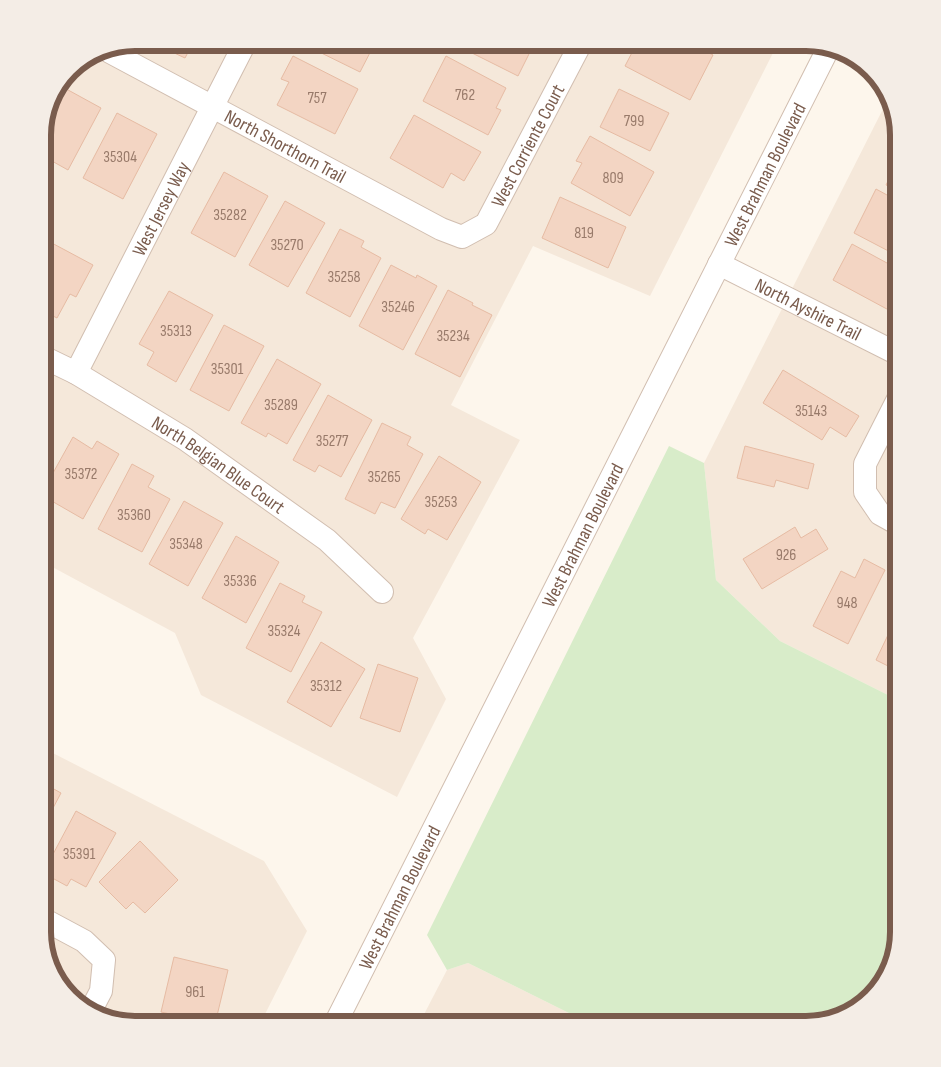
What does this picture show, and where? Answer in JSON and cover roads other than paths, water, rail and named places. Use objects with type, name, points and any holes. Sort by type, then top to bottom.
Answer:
[{"type":"street","name":"West Jersey Way","points":[[76,373],[240,51]]},
{"type":"street","name":"West Corriente Court","points":[[462,237],[486,224],[577,51]]},
{"type":"street","name":"West Brahman Boulevard","points":[[339,1016],[825,53]]},
{"type":"street","name":"North Shorthorn Trail","points":[[114,54],[441,229],[462,237]]},
{"type":"street","name":"North Ayshire Trail","points":[[719,264],[890,350]]},
{"type":"street","name":"North Belgian Blue Court","points":[[51,361],[76,373],[185,439],[327,540],[382,592]]},
{"type":"street","points":[[890,415],[865,464],[865,492],[880,514],[890,520]]},
{"type":"street","points":[[51,924],[84,940],[104,960],[101,991],[94,1004]]}]
